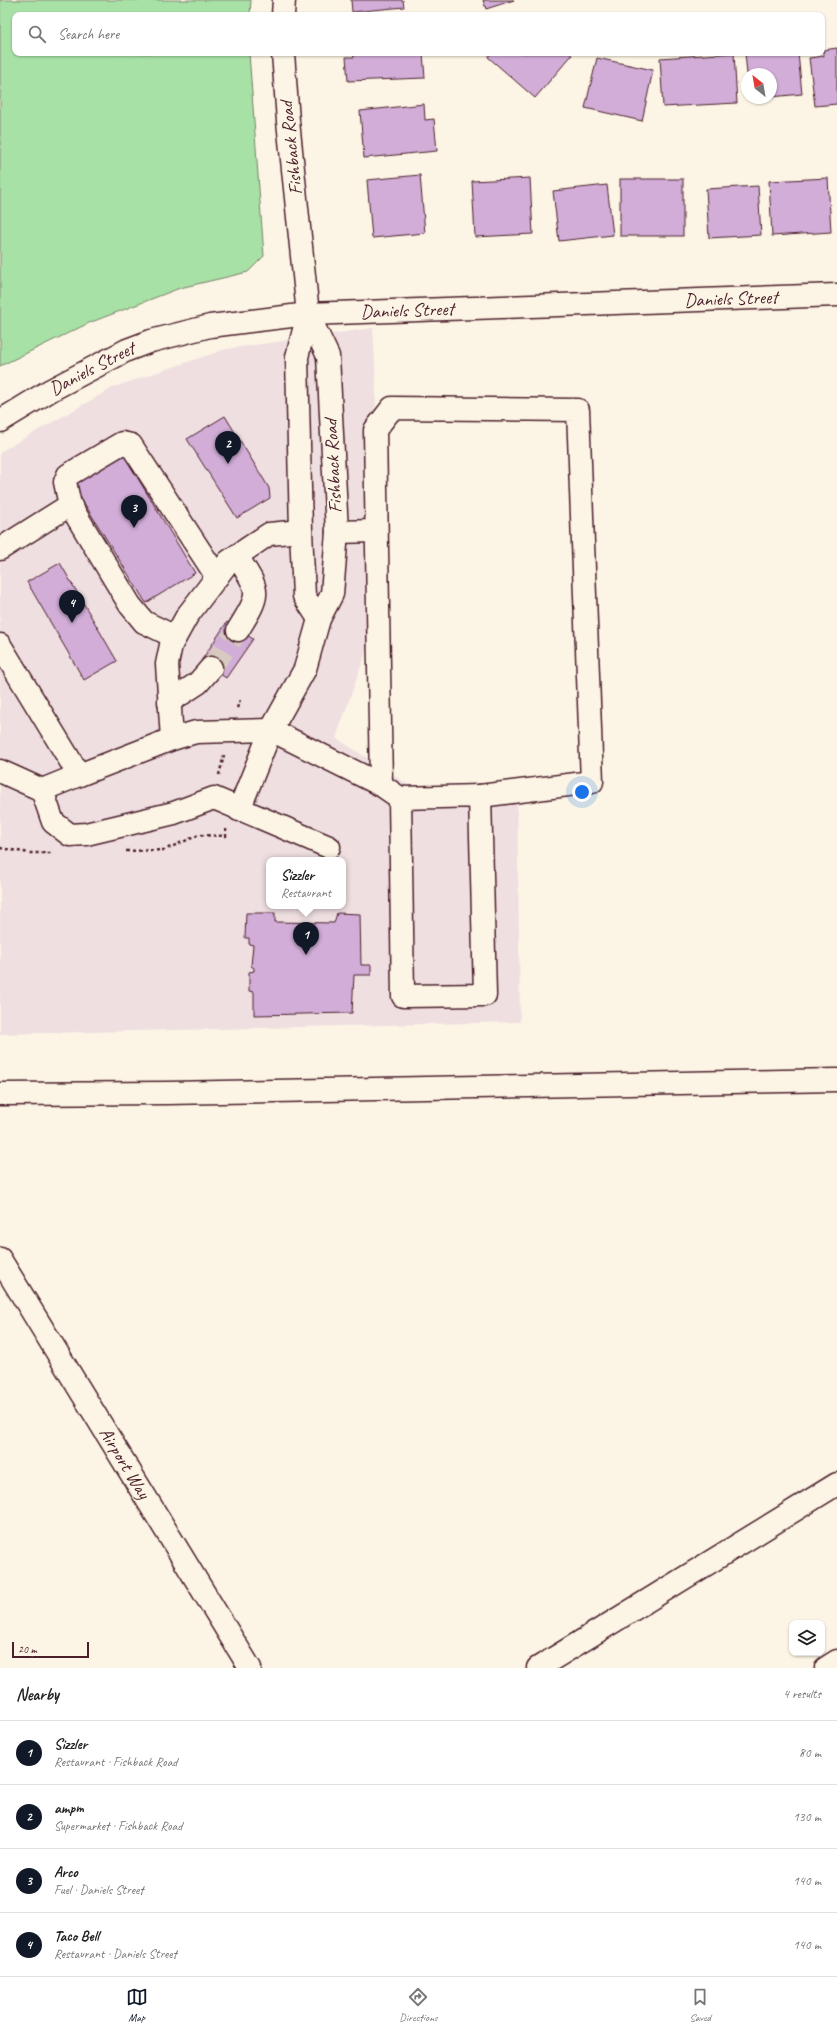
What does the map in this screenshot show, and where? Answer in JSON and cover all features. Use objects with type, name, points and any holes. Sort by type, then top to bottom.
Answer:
[{"type":"main road","points":[[283,12],[284,0]]},
{"type":"main road","name":"Fishback Road","points":[[239,810],[271,730],[305,668],[319,619],[332,594],[336,532],[328,356],[308,314],[288,121],[283,56]]},
{"type":"main road","name":"Daniels Street","points":[[0,421],[51,390],[127,350],[151,341],[210,326],[308,314],[837,295]]},
{"type":"main road","name":"Fishback Road","points":[[308,314],[296,356],[301,531],[304,596],[319,619]]},
{"type":"main road","points":[[0,771],[42,790],[172,739],[196,732],[271,730],[381,785],[400,798],[480,796],[592,782],[578,410],[392,408],[375,430],[381,785]]},
{"type":"main road","points":[[175,637],[144,622],[130,605],[70,505],[65,482],[68,475],[122,443],[131,445],[217,577]]},
{"type":"main road","points":[[0,549],[70,505]]},
{"type":"main road","points":[[172,739],[167,664],[171,644],[187,616],[229,561],[269,534],[301,531]]},
{"type":"main road","points":[[336,532],[376,531]]},
{"type":"main road","points":[[237,556],[255,584],[257,594],[251,610],[238,630]]},
{"type":"main road","points":[[0,645],[79,775]]},
{"type":"main road","points":[[169,702],[198,683],[211,668]]},
{"type":"main road","points":[[42,790],[53,822],[70,835],[86,834],[174,813],[214,798],[239,810],[329,847]]},
{"type":"main road","points":[[400,798],[403,996],[485,995],[480,796]]},
{"type":"main road","points":[[0,1094],[167,1093],[837,1080]]},
{"type":"main road","name":"Airport Way","points":[[0,1259],[250,1668]]},
{"type":"main road","points":[[538,1668],[837,1484]]},
{"type":"main road","points":[[826,1668],[837,1662]]},
{"type":"shaded area","points":[[373,328],[376,381],[372,635],[336,738],[415,789],[517,785],[520,1022],[0,1034],[0,452],[114,387],[226,349]]},
{"type":"green space","points":[[0,0],[251,0],[250,12],[12,12],[12,56],[249,56],[264,256],[248,272],[180,288],[89,323],[0,366]]},
{"type":"building","points":[[351,0],[403,0],[404,7],[352,12]]},
{"type":"building","points":[[483,0],[514,0],[486,9]]},
{"type":"building","points":[[837,48],[837,104],[815,106],[809,58],[825,56],[825,50]]},
{"type":"building","points":[[423,56],[425,78],[348,81],[346,57]]},
{"type":"building","points":[[489,56],[571,56],[535,98],[488,57]]},
{"type":"building","points":[[690,56],[734,56],[737,103],[663,107],[660,58]]},
{"type":"building","points":[[745,56],[798,56],[802,94],[777,96],[777,68],[746,68]]},
{"type":"building","points":[[597,58],[653,70],[642,121],[585,108]]},
{"type":"building","points":[[424,104],[425,120],[434,119],[437,151],[364,158],[360,111]]},
{"type":"building","points":[[420,175],[425,233],[372,238],[367,180]]},
{"type":"building","points":[[530,178],[533,234],[475,237],[472,181]]},
{"type":"building","points":[[828,178],[831,232],[772,236],[769,181]]},
{"type":"building","points":[[620,179],[683,179],[683,236],[620,236]]},
{"type":"building","points":[[607,185],[613,235],[559,241],[553,191]]},
{"type":"building","points":[[758,186],[761,235],[709,238],[706,189]]},
{"type":"building","points":[[225,416],[269,488],[270,498],[237,518],[187,439]]},
{"type":"building","points":[[122,452],[195,573],[146,603],[71,482]]},
{"type":"building","points":[[60,563],[117,661],[84,680],[27,582]]},
{"type":"building","points":[[227,622],[253,639],[226,678],[201,661]]},
{"type":"building","points":[[246,913],[275,913],[275,922],[334,923],[337,913],[360,914],[361,965],[371,965],[371,975],[354,975],[352,1013],[254,1015],[254,992],[249,991],[249,972],[254,971],[254,968],[251,966],[253,945],[249,944],[249,938],[245,938]]},
{"type":"tunnel","points":[[211,668],[238,630]]},
{"type":"place","name":"ampm","points":[[228,464]]},
{"type":"place","name":"Arco","points":[[134,528]]},
{"type":"place","name":"Taco Bell","points":[[72,623]]},
{"type":"place","name":"Sizzler","points":[[306,955]]}]
